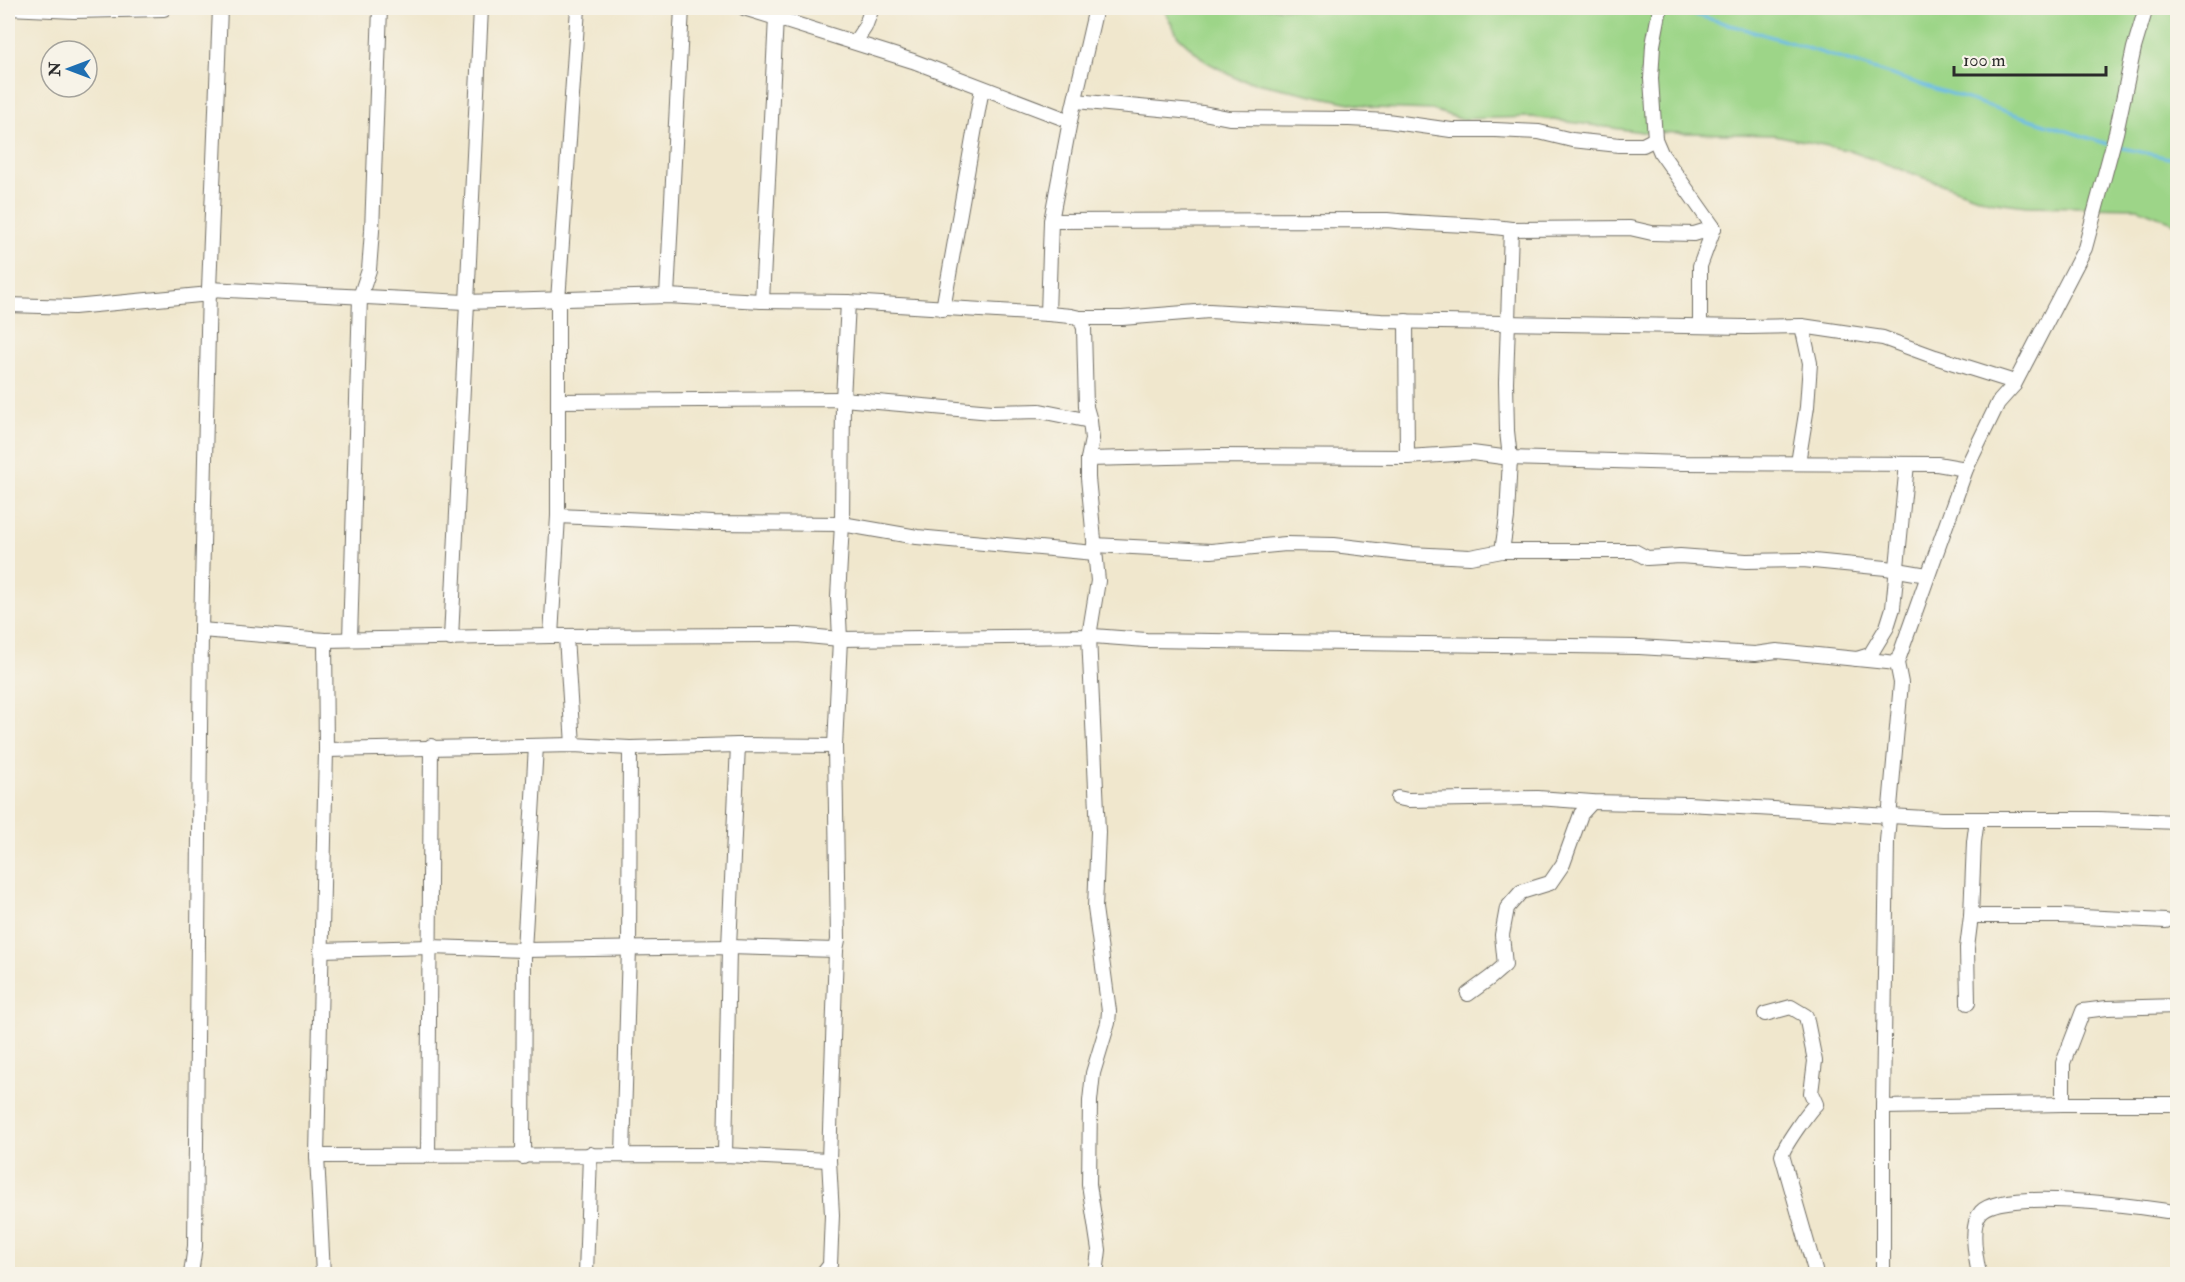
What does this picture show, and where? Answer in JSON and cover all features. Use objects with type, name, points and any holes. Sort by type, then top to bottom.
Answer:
[{"type":"street","points":[[8,8],[74,11],[164,9]]},
{"type":"street","points":[[191,1275],[195,1246],[201,630],[220,8]]},
{"type":"street","points":[[350,639],[360,297],[369,270],[372,231],[380,8]]},
{"type":"street","points":[[451,639],[465,302],[481,8]]},
{"type":"street","points":[[551,636],[558,516],[558,301],[578,8]]},
{"type":"street","points":[[667,296],[682,8]]},
{"type":"street","points":[[744,8],[774,13],[913,61],[1070,121]]},
{"type":"street","points":[[855,42],[865,27],[872,8]]},
{"type":"street","points":[[1048,314],[1051,221],[1070,121],[1096,8]]},
{"type":"street","points":[[1660,8],[1653,45],[1651,80],[1655,139],[1661,153],[1714,228]]},
{"type":"street","points":[[1883,1275],[1882,1107],[1887,842],[1901,684],[1898,663],[1966,469],[1998,403],[2014,385],[2085,248],[2111,154],[2134,48],[2146,8]]},
{"type":"street","points":[[762,301],[774,13]]},
{"type":"street","points":[[943,309],[982,88]]},
{"type":"street","points":[[1076,101],[1203,113],[1229,118],[1349,119],[1387,121],[1451,130],[1539,132],[1572,140],[1619,145],[1642,145],[1655,139]]},
{"type":"street","points":[[1051,221],[1387,220],[1483,225],[1511,229],[1630,228],[1652,233],[1694,234],[1714,228]]},
{"type":"street","points":[[1700,326],[1701,266],[1714,228]]},
{"type":"street","points":[[1502,551],[1507,517],[1510,459],[1507,431],[1511,229]]},
{"type":"street","points":[[8,305],[74,307],[210,292],[465,302],[667,296],[762,301],[848,302],[1071,315],[1080,318],[1122,318],[1209,311],[1406,321],[1802,326],[1883,338],[2008,380],[2014,385]]},
{"type":"street","points":[[823,1275],[830,1265],[832,1215],[829,1160],[838,940],[836,746],[840,639],[838,597],[848,302]]},
{"type":"street","points":[[1080,318],[1084,328],[1086,407],[1092,439],[1088,459],[1098,581],[1089,636],[1098,832],[1095,908],[1109,1011],[1108,1023],[1094,1073],[1090,1101],[1089,1184],[1100,1250],[1096,1275]]},
{"type":"street","points":[[1406,321],[1407,457]]},
{"type":"street","points":[[1798,463],[1807,407],[1810,363],[1802,326]]},
{"type":"street","points":[[558,400],[843,399],[992,412],[1041,411],[1090,421]]},
{"type":"street","points":[[1088,459],[1209,456],[1407,457],[1472,453],[1510,459],[1683,463],[1937,464],[1966,469]]},
{"type":"street","points":[[1855,659],[1870,655],[1887,627],[1893,608],[1906,464]]},
{"type":"street","points":[[558,516],[713,523],[842,524],[917,537],[1095,549],[1211,551],[1286,544],[1334,545],[1410,554],[1470,557],[1502,551],[1634,551],[1647,558],[1680,556],[1746,561],[1803,560],[1927,575]]},
{"type":"street","points":[[201,630],[325,640],[551,636],[797,635],[840,639],[1089,636],[1146,640],[1639,647],[1755,654],[1777,651],[1898,663]]},
{"type":"street","points":[[566,637],[573,745]]},
{"type":"street","points":[[323,1275],[317,1156],[326,750],[325,640]]},
{"type":"street","points":[[326,750],[431,746],[573,745],[630,748],[738,745],[836,746]]},
{"type":"street","points":[[725,1155],[729,947],[738,745]]},
{"type":"street","points":[[428,1155],[431,746]]},
{"type":"street","points":[[523,1157],[524,950],[536,746]]},
{"type":"street","points":[[623,1155],[629,948],[630,748]]},
{"type":"street","points":[[1398,798],[1408,800],[1514,798],[1688,804],[1890,817],[2178,822]]},
{"type":"street","points":[[1468,994],[1504,965],[1502,935],[1507,908],[1521,892],[1550,883],[1563,864],[1581,814],[1592,802]]},
{"type":"street","points":[[1968,1003],[1967,948],[1977,819]]},
{"type":"street","points":[[1971,916],[2061,916],[2166,921]]},
{"type":"street","points":[[321,951],[430,947],[524,950],[729,947],[836,950]]},
{"type":"street","points":[[2063,1104],[2063,1064],[2083,1011],[2178,1006]]},
{"type":"street","points":[[1765,1014],[1791,1007],[1806,1016],[1811,1039],[1815,1061],[1811,1093],[1816,1104],[1786,1143],[1782,1155],[1816,1275]]},
{"type":"street","points":[[1882,1107],[2178,1104]]},
{"type":"street","points":[[586,1275],[590,1154]]},
{"type":"street","points":[[317,1156],[725,1155],[829,1160]]},
{"type":"street","points":[[1979,1275],[1975,1252],[1976,1222],[1982,1211],[1994,1205],[2031,1200],[2063,1200],[2122,1204],[2167,1211]]},
{"type":"green space","points":[[1163,8],[2177,8],[2177,224],[2138,208],[2026,206],[1989,201],[1847,150],[1775,135],[1642,132],[1532,117],[1460,119],[1433,110],[1374,108],[1238,79],[1205,61],[1178,36]]},
{"type":"waterway","points":[[1672,8],[1779,39],[2108,144]]},
{"type":"waterway","points":[[2118,147],[2178,160]]}]
